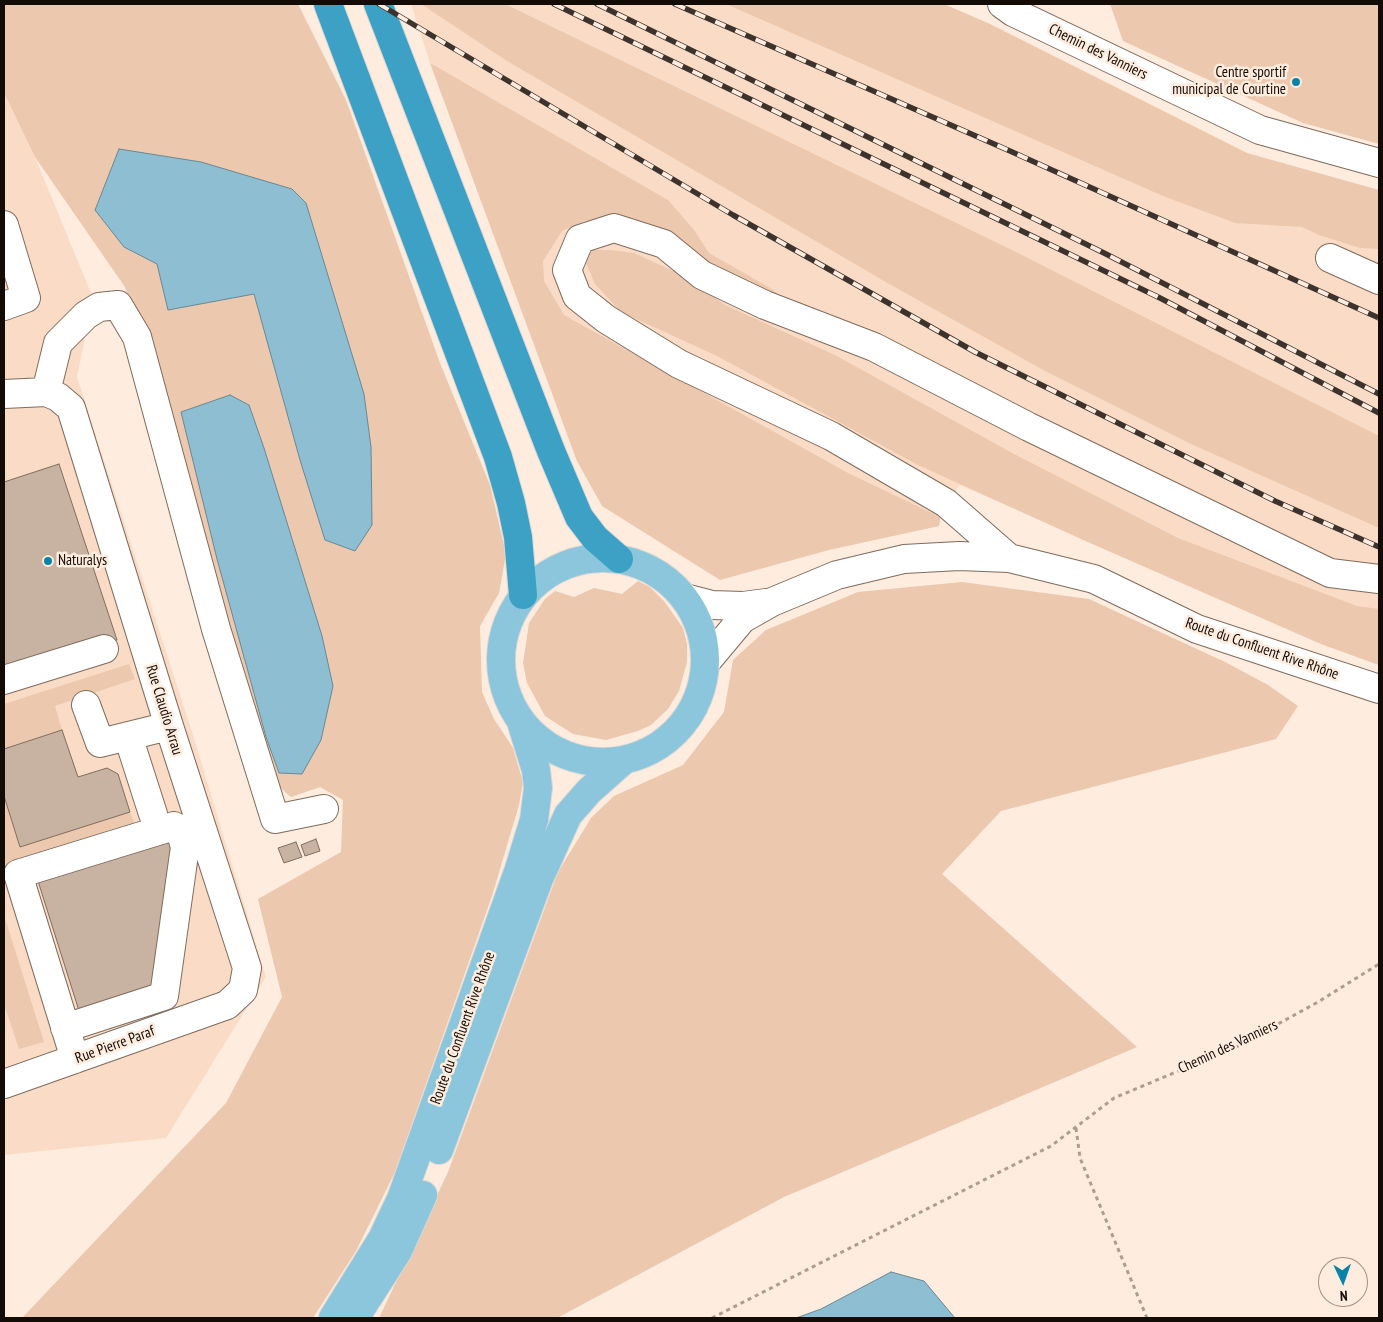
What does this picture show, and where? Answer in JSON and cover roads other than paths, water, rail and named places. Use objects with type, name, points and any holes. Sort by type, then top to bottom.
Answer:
[{"type":"highway","points":[[328,4],[498,457],[518,537],[523,594]]},
{"type":"highway","points":[[378,4],[579,517],[595,538],[618,559]]},
{"type":"main road","points":[[592,558],[618,559],[644,566],[667,580],[685,598],[697,618],[703,639],[706,662],[699,697],[691,714],[678,730],[661,744],[643,754],[622,761],[594,762],[566,756],[542,743],[521,723],[509,703],[502,682],[500,658],[502,635],[510,614],[523,594],[543,576],[566,564],[592,558]]},
{"type":"main road","name":"Route du Confluent Rive Rhône","points":[[333,1318],[382,1239],[401,1199],[519,869],[534,820],[538,788],[536,770],[521,723]]},
{"type":"main road","name":"Route du Confluent Rive Rhône","points":[[355,1318],[398,1251],[418,1206],[539,879],[568,815],[589,791],[622,761]]},
{"type":"street","name":"Chemin des Vanniers","points":[[1007,8],[1260,130],[1379,163]]},
{"type":"street","points":[[4,225],[26,298],[4,306]]},
{"type":"street","points":[[1009,558],[946,503],[831,436],[679,364],[606,319],[577,296],[568,270],[580,239],[614,228],[664,244],[702,275],[765,305],[874,347],[1029,427],[1330,573],[1379,579]]},
{"type":"street","points":[[1330,258],[1379,280]]},
{"type":"street","points":[[4,394],[46,392],[58,343],[86,315],[99,307],[118,305],[137,337],[216,629],[275,819],[324,809]]},
{"type":"street","name":"Rue Claudio Arrau","points":[[46,392],[58,397],[71,408],[169,726],[248,968],[243,990],[227,1005]]},
{"type":"street","name":"Route du Confluent Rive Rhône","points":[[706,662],[742,619],[772,602],[837,575],[904,559],[959,556],[1009,558],[1094,579],[1197,629],[1379,689]]},
{"type":"street","name":"Route du Confluent Rive Rhône","points":[[685,598],[712,605],[743,606],[772,602]]},
{"type":"street","points":[[4,680],[104,649]]},
{"type":"street","points":[[86,705],[100,743],[169,726]]},
{"type":"street","points":[[128,736],[153,814]]},
{"type":"street","points":[[65,1028],[164,996],[185,847],[180,830],[174,826],[18,874],[65,1028],[75,1059]]},
{"type":"street","name":"Rue Pierre Paraf","points":[[6,1075],[75,1059],[227,1005]]},
{"type":"water","points":[[119,149],[201,162],[292,189],[306,203],[364,394],[371,447],[372,525],[355,551],[325,540],[300,460],[254,294],[168,310],[157,264],[124,247],[95,210]]},
{"type":"water","points":[[230,395],[249,405],[322,636],[333,686],[321,740],[302,774],[279,773],[266,737],[217,559],[181,412]]},
{"type":"water","points":[[891,1272],[924,1281],[955,1318],[796,1318],[821,1309]]},
{"type":"railway","points":[[379,4],[733,215],[975,352],[1275,501],[1379,547]]},
{"type":"railway","points":[[554,4],[1160,298],[1379,413]]},
{"type":"railway","points":[[597,4],[1104,253],[1379,394]]},
{"type":"railway","points":[[675,4],[1010,151],[1379,318]]},
{"type":"place","name":"Centre sportif municipal de Courtine","points":[[1296,82]]},
{"type":"place","name":"Naturalys","points":[[48,561]]}]
